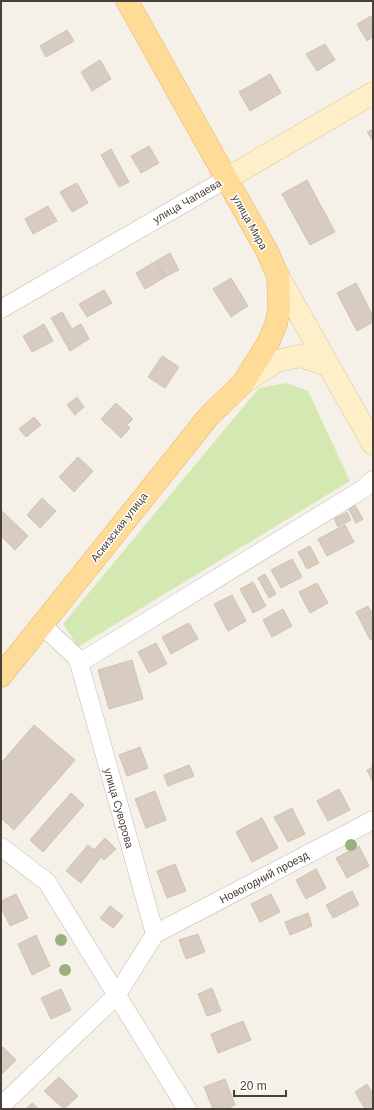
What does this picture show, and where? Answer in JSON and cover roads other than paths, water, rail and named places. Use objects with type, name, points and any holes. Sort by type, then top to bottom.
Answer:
[{"type":"main road","name":"улица Мира","points":[[127,1],[267,251],[278,276],[373,444]]},
{"type":"main road","name":"улица Чапаева","points":[[226,179],[373,93]]},
{"type":"main road","name":"Аскизская улица","points":[[1,676],[209,416],[243,383],[268,343],[276,324],[279,310],[278,276]]},
{"type":"main road","points":[[243,383],[277,361],[300,356],[328,365]]},
{"type":"street","name":"улица Чапаева","points":[[1,309],[226,179]]},
{"type":"street","points":[[79,663],[363,489],[373,480]]},
{"type":"street","name":"улица Суворова","points":[[42,625],[76,657],[79,663],[155,934]]},
{"type":"street","name":"Новогодний проезд","points":[[155,934],[373,820]]},
{"type":"street","points":[[1,847],[47,882],[116,996],[188,1109]]},
{"type":"street","points":[[1,1106],[116,996],[155,934]]}]
